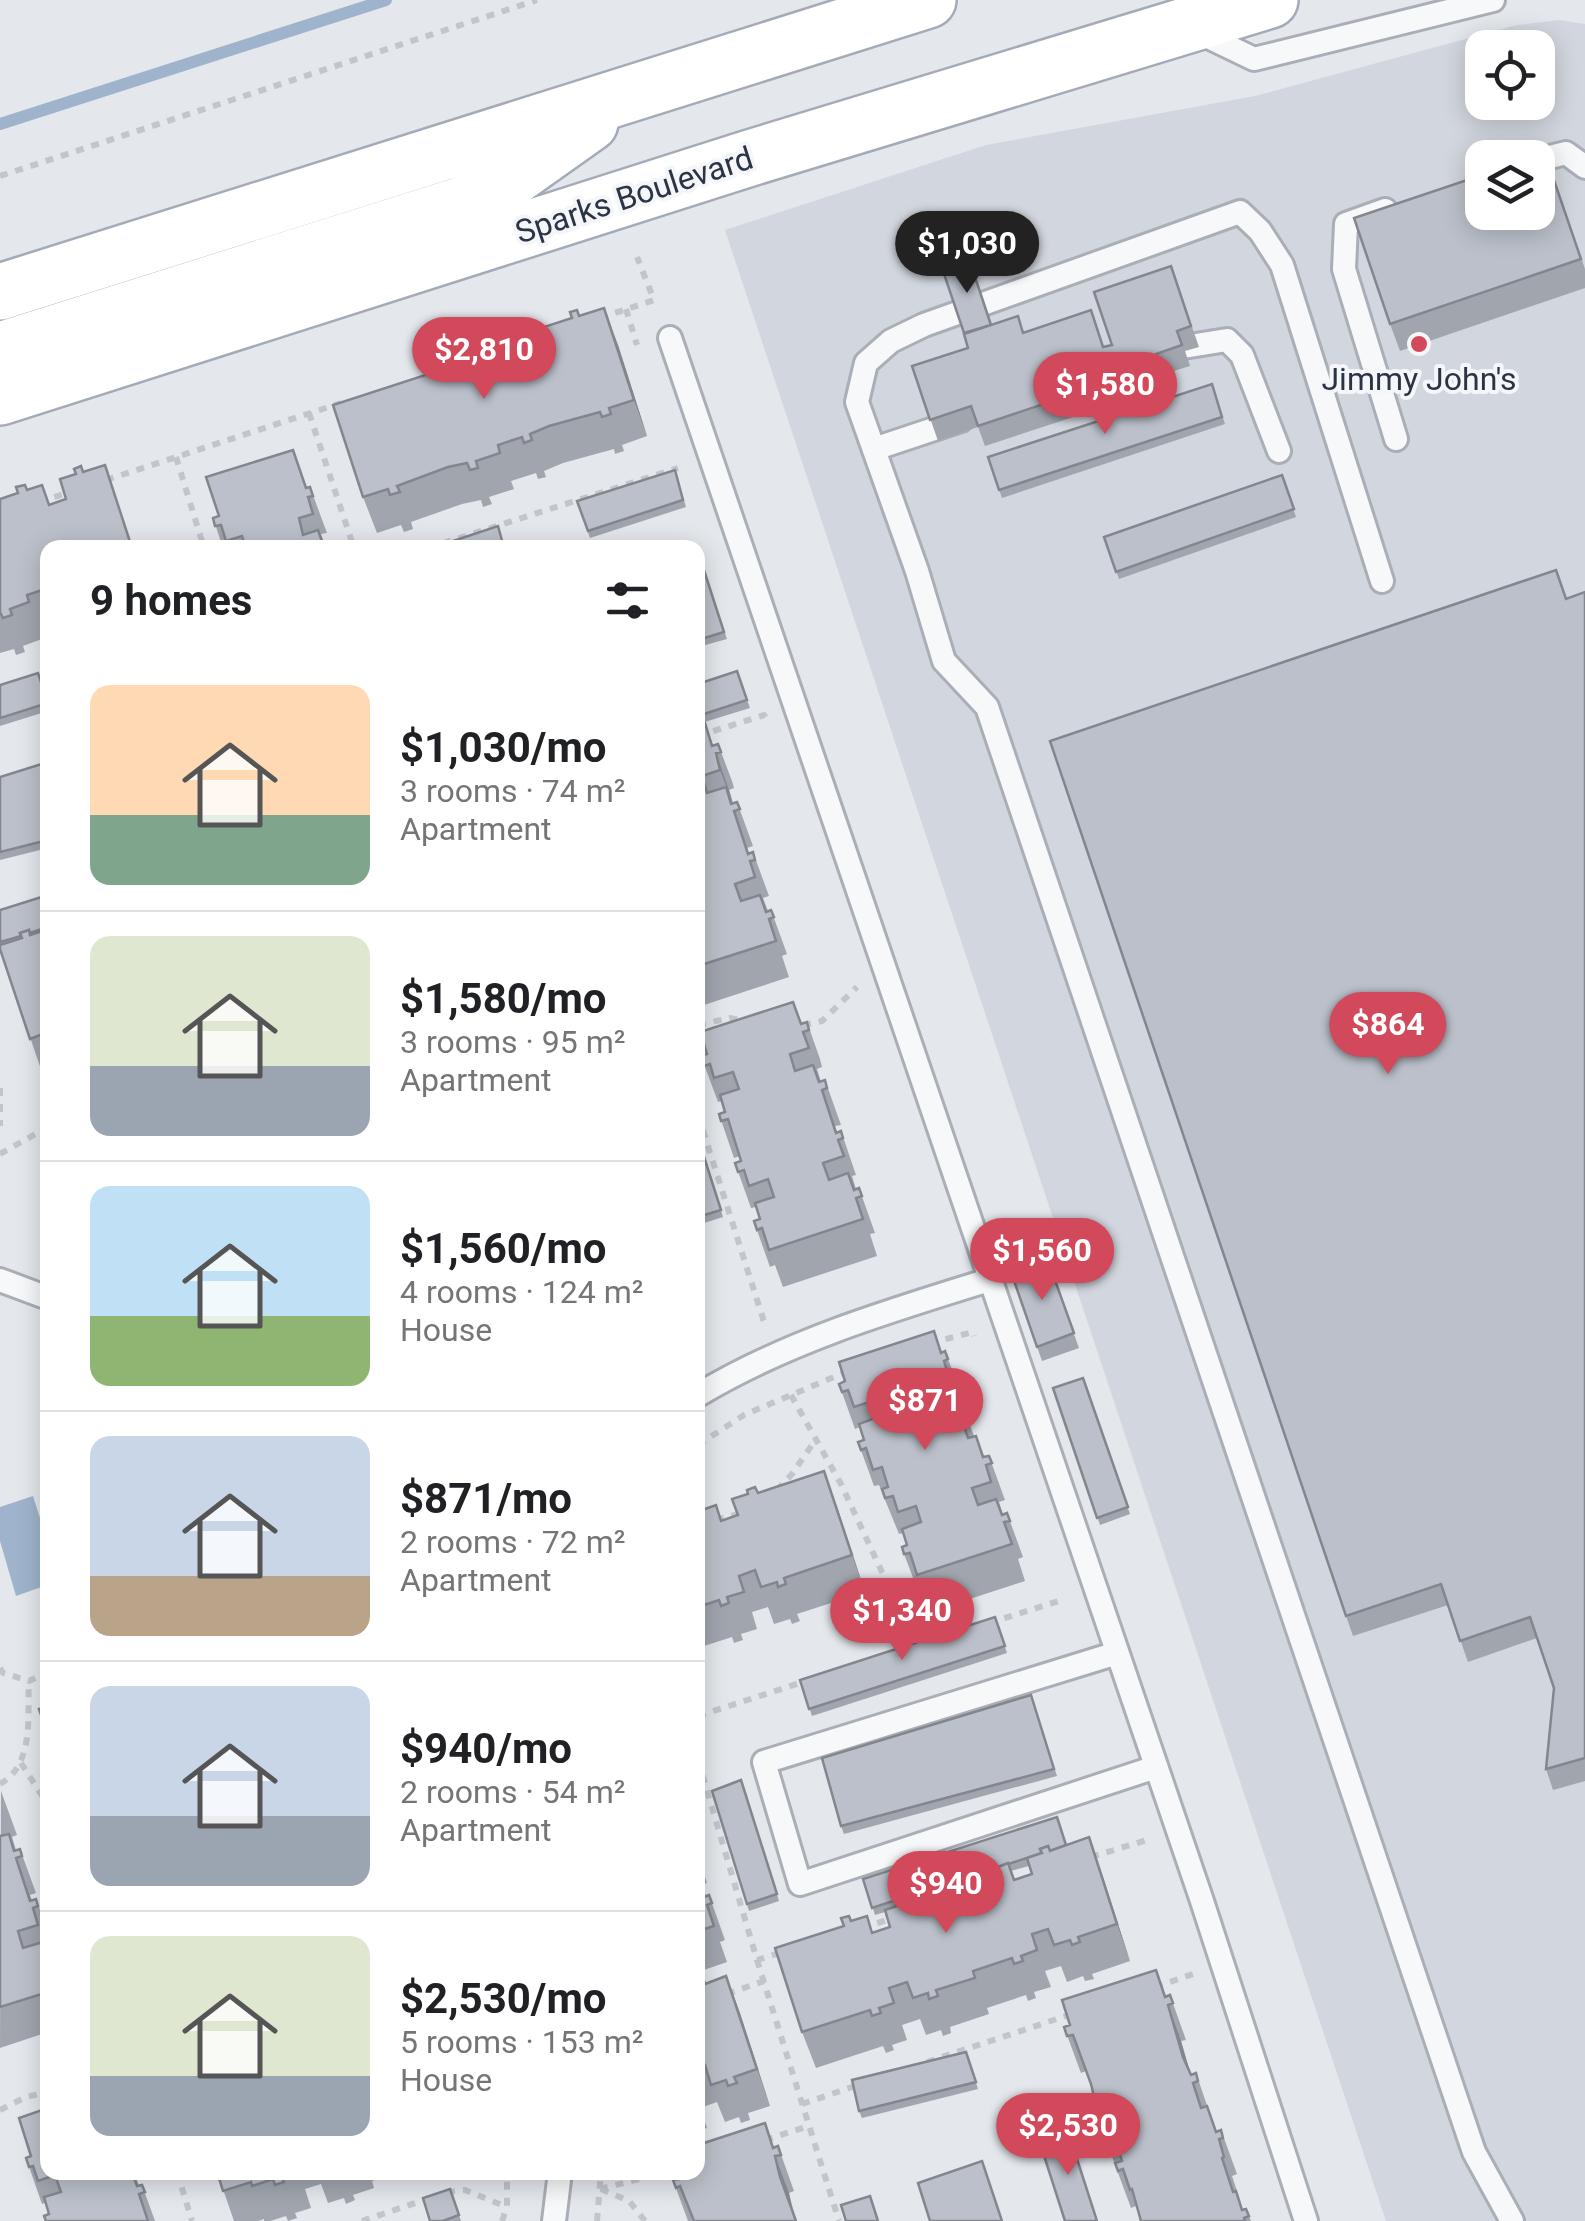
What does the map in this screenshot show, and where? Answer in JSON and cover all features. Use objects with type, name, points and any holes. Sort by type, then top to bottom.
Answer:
[{"type":"main road","points":[[0,292],[928,0]]},
{"type":"main road","name":"Sparks Boulevard","points":[[0,396],[750,158],[1270,0]]},
{"type":"main road","points":[[0,350],[460,205],[504,184],[633,93]]},
{"type":"lane","points":[[1184,25],[1254,59],[1493,0]]},
{"type":"lane","points":[[1555,156],[1566,153],[1585,167]]},
{"type":"lane","points":[[1396,439],[1344,269],[1346,224],[1403,203]]},
{"type":"lane","points":[[1382,581],[1282,264],[1260,231],[1240,212],[924,325],[891,341],[866,363],[858,402],[918,572],[944,661],[987,707],[1474,2152],[1512,2221]]},
{"type":"lane","points":[[670,338],[1156,1767],[1306,2221]]},
{"type":"lane","points":[[1146,358],[1182,346],[1227,340],[1242,354],[1279,451]]},
{"type":"lane","points":[[874,449],[983,412]]},
{"type":"lane","points":[[0,1280],[40,1295]]},
{"type":"lane","points":[[705,1391],[744,1367],[798,1344],[989,1280]]},
{"type":"lane","points":[[1117,1653],[764,1762],[800,1884],[1156,1767]]},
{"type":"lane","points":[[554,2221],[559,2180]]},
{"type":"path","points":[[0,176],[538,0]]},
{"type":"path","points":[[588,322],[654,300],[637,257]]},
{"type":"path","points":[[105,480],[347,401]]},
{"type":"path","points":[[310,413],[351,540]]},
{"type":"path","points":[[176,457],[202,540]]},
{"type":"path","points":[[453,540],[678,468]]},
{"type":"path","points":[[35,503],[88,486]]},
{"type":"path","points":[[705,734],[764,714],[771,733]]},
{"type":"path","points":[[851,969],[864,1006]]},
{"type":"path","points":[[796,1027],[822,1021],[857,987]]},
{"type":"path","points":[[705,1023],[730,1018],[748,1021]]},
{"type":"path","points":[[0,1088],[0,1126]]},
{"type":"path","points":[[0,1154],[40,1132]]},
{"type":"path","points":[[705,1137],[766,1330],[785,1324]]},
{"type":"path","points":[[791,1395],[841,1484],[888,1585],[904,1650],[922,1645]]},
{"type":"path","points":[[774,1493],[816,1440]]},
{"type":"path","points":[[705,1522],[750,1510]]},
{"type":"path","points":[[975,1628],[1065,1599]]},
{"type":"path","points":[[0,1668],[29,1681],[40,1676]]},
{"type":"path","points":[[705,1714],[810,1680]]},
{"type":"path","points":[[0,1784],[24,1758],[29,1681]]},
{"type":"path","points":[[21,1762],[40,1793]]},
{"type":"path","points":[[757,1960],[838,2221]]},
{"type":"path","points":[[1137,1992],[1193,1974]]},
{"type":"path","points":[[716,1998],[764,1981]]},
{"type":"path","points":[[914,2066],[1082,2011]]},
{"type":"path","points":[[802,2104],[858,2085]]},
{"type":"path","points":[[0,2110],[40,2094]]},
{"type":"path","points":[[753,2144],[809,2126]]},
{"type":"path","points":[[179,2180],[192,2221]]},
{"type":"path","points":[[502,2221],[507,2207],[507,2180]]},
{"type":"path","points":[[596,2221],[601,2180]]},
{"type":"path","points":[[600,2189],[635,2180]]},
{"type":"path","points":[[600,2189],[629,2201],[645,2221]]},
{"type":"path","points":[[362,2221],[466,2190],[507,2207]]},
{"type":"shaded area","points":[[1559,20],[1585,24],[1585,2221],[1386,2221],[725,230],[986,145],[1255,96],[1465,39],[1465,120],[1555,120],[1555,30],[1499,30]]},
{"type":"water","points":[[33,1496],[40,1518],[40,1587],[16,1596],[0,1541],[0,1507]]},
{"type":"building","points":[[1465,181],[1465,230],[1555,230],[1555,183],[1581,259],[1390,324],[1354,218]]},
{"type":"building","points":[[969,259],[991,325],[964,333],[942,268]]},
{"type":"building","points":[[1171,266],[1191,326],[1177,331],[1182,345],[1156,354],[1160,365],[978,426],[971,406],[930,420],[912,366],[968,348],[964,334],[1018,316],[1023,333],[1091,310],[1103,347],[1112,345],[1094,292]]},
{"type":"building","points":[[604,308],[634,400],[609,408],[611,414],[602,417],[600,412],[549,426],[530,434],[532,440],[524,443],[522,437],[498,445],[500,453],[476,461],[478,468],[470,470],[467,463],[448,467],[397,486],[400,492],[390,495],[388,489],[363,497],[333,405],[438,371],[437,366],[444,363],[446,368],[469,360],[467,352],[572,318],[570,312],[577,310],[579,316]]},
{"type":"building","points":[[1212,384],[1222,417],[999,490],[988,457]]},
{"type":"building","points":[[293,450],[306,488],[310,487],[313,496],[308,497],[313,514],[299,518],[303,535],[318,530],[322,540],[243,540],[242,536],[226,540],[221,525],[215,526],[213,518],[219,516],[206,477]]},
{"type":"building","points":[[105,465],[129,540],[40,540],[40,591],[27,595],[29,602],[10,609],[12,615],[3,618],[0,499],[18,493],[16,487],[25,485],[27,490],[42,485],[49,505],[66,499],[60,479],[76,474],[74,469],[81,466],[83,472]]},
{"type":"building","points":[[675,470],[683,500],[588,531],[577,501]]},
{"type":"building","points":[[1282,475],[1294,509],[1116,572],[1104,537]]},
{"type":"building","points":[[498,526],[502,540],[456,540]]},
{"type":"building","points":[[1556,570],[1566,599],[1585,592],[1585,1758],[1546,1769],[1554,1688],[1530,1617],[1460,1641],[1441,1584],[1346,1616],[1050,741]]},
{"type":"building","points":[[705,573],[724,632],[705,638]]},
{"type":"building","points":[[737,671],[747,700],[705,714],[705,682]]},
{"type":"building","points":[[38,673],[40,706],[0,718],[0,685]]},
{"type":"building","points":[[705,723],[712,746],[718,744],[721,752],[716,753],[720,770],[705,775]]},
{"type":"building","points":[[40,764],[40,842],[0,852],[0,777]]},
{"type":"building","points":[[705,786],[707,793],[726,787],[731,804],[737,802],[740,809],[734,811],[748,854],[753,852],[755,860],[750,861],[755,877],[735,884],[741,901],[760,895],[766,912],[771,910],[774,917],[769,919],[776,941],[705,964]]},
{"type":"building","points":[[40,898],[40,930],[0,942],[0,910]]},
{"type":"building","points":[[40,932],[40,1035],[30,1039],[0,949],[0,945],[22,938],[20,933]]},
{"type":"building","points":[[793,1002],[801,1024],[807,1022],[809,1030],[803,1032],[809,1048],[790,1054],[795,1071],[813,1065],[819,1082],[825,1080],[827,1088],[822,1090],[836,1133],[841,1131],[843,1138],[838,1140],[844,1156],[823,1163],[829,1180],[848,1173],[854,1190],[859,1188],[862,1196],[856,1198],[863,1219],[769,1250],[762,1228],[757,1230],[754,1221],[760,1219],[755,1203],[774,1197],[768,1179],[749,1186],[744,1170],[738,1172],[735,1163],[741,1161],[728,1119],[721,1121],[719,1114],[725,1112],[720,1095],[739,1089],[733,1072],[714,1078],[710,1064],[705,1066],[705,1030]]},
{"type":"building","points":[[705,1160],[721,1210],[705,1215]]},
{"type":"building","points":[[1047,1258],[1074,1333],[1037,1347],[1011,1272]]},
{"type":"building","points":[[934,1331],[941,1353],[945,1351],[948,1359],[944,1361],[949,1377],[930,1383],[935,1400],[954,1394],[959,1411],[964,1409],[966,1416],[961,1418],[968,1438],[976,1436],[983,1457],[989,1456],[992,1463],[986,1465],[991,1482],[972,1488],[978,1505],[996,1499],[1002,1515],[1007,1513],[1010,1521],[1004,1522],[1012,1544],[917,1575],[910,1553],[904,1554],[902,1547],[907,1545],[902,1529],[921,1522],[916,1506],[898,1512],[893,1496],[885,1498],[882,1489],[888,1487],[882,1467],[873,1470],[866,1448],[861,1450],[858,1442],[864,1440],[859,1424],[878,1417],[872,1401],[854,1407],[848,1390],[842,1392],[839,1384],[845,1381],[839,1362]]},
{"type":"building","points":[[1083,1378],[1128,1507],[1097,1518],[1053,1388]]},
{"type":"building","points":[[824,1471],[852,1555],[784,1578],[786,1584],[778,1587],[777,1582],[761,1587],[755,1570],[739,1576],[744,1592],[727,1597],[729,1603],[721,1606],[719,1600],[705,1605],[705,1509],[716,1505],[721,1521],[738,1515],[732,1499],[755,1487],[758,1493]]},
{"type":"building","points":[[995,1617],[1005,1646],[809,1709],[800,1680]]},
{"type":"building","points":[[1031,1695],[1054,1769],[841,1826],[822,1758]]},
{"type":"building","points":[[741,1780],[777,1894],[747,1904],[712,1791]]},
{"type":"building","points":[[1057,1817],[1066,1845],[1050,1851],[1048,1846],[1040,1849],[1042,1853],[993,1869],[991,1863],[983,1866],[984,1871],[872,1908],[863,1879]]},
{"type":"building","points":[[9,1834],[14,1851],[20,1849],[22,1856],[16,1858],[30,1901],[36,1899],[38,1906],[33,1908],[38,1925],[18,1931],[23,1948],[40,1943],[40,1994],[0,2007],[0,1836]]},
{"type":"building","points":[[1089,1837],[1117,1924],[1078,1937],[1080,1942],[1072,1945],[1070,1940],[1054,1945],[1048,1929],[1032,1934],[1037,1950],[1021,1956],[1023,1961],[1014,1964],[1012,1958],[973,1971],[975,1978],[936,1990],[938,1996],[929,1999],[928,1993],[913,1998],[907,1982],[889,1988],[894,2003],[879,2008],[881,2013],[872,2016],[870,2010],[802,2032],[775,1948],[844,1926],[841,1918],[849,1916],[851,1921],[867,1916],[872,1933],[890,1927],[885,1910],[900,1905],[898,1900],[906,1898],[908,1904],[947,1891],[945,1884],[984,1871],[983,1866],[991,1863],[993,1869],[1008,1863],[1014,1880],[1032,1874],[1027,1858],[1042,1853],[1040,1849],[1048,1846],[1050,1851]]},
{"type":"building","points":[[709,1895],[712,1903],[707,1905],[714,1926],[705,1929],[705,1897]]},
{"type":"building","points":[[1156,1970],[1165,1997],[1170,1995],[1173,2003],[1168,2005],[1183,2057],[1191,2075],[1196,2073],[1198,2081],[1193,2083],[1201,2108],[1207,2106],[1216,2132],[1221,2130],[1222,2158],[1233,2192],[1236,2191],[1242,2210],[1246,2209],[1249,2216],[1245,2221],[1141,2221],[1132,2189],[1123,2169],[1118,2171],[1115,2163],[1122,2161],[1114,2136],[1106,2138],[1098,2114],[1093,2116],[1090,2107],[1096,2105],[1091,2084],[1073,2035],[1067,2036],[1064,2027],[1070,2025],[1062,2000]]},
{"type":"building","points":[[726,1976],[757,2069],[734,2077],[737,2083],[728,2086],[726,2080],[711,2085],[705,2065],[705,1984]]},
{"type":"building","points":[[966,2052],[976,2082],[859,2111],[852,2080]]},
{"type":"building","points":[[40,2111],[38,2181],[26,2158],[31,2156],[19,2118]]},
{"type":"building","points":[[765,2123],[773,2148],[778,2146],[781,2155],[775,2156],[796,2221],[694,2221],[680,2186],[676,2188],[673,2180],[705,2180],[705,2143]]},
{"type":"building","points":[[1068,2131],[1097,2221],[1065,2221],[1039,2140]]},
{"type":"building","points":[[982,2161],[1002,2221],[930,2221],[918,2183]]},
{"type":"building","points":[[57,2180],[135,2180],[145,2192],[139,2194],[148,2221],[46,2221],[44,2216],[49,2214],[44,2197],[61,2192]]},
{"type":"building","points":[[220,2180],[270,2180],[252,2186],[251,2182],[223,2191]]},
{"type":"building","points":[[450,2189],[459,2215],[430,2221],[423,2198]]},
{"type":"building","points":[[870,2196],[878,2221],[846,2221],[841,2205]]},
{"type":"waterway","points":[[0,124],[386,0]]},
{"type":"place","name":"Jimmy John's","points":[[1419,344]]}]
